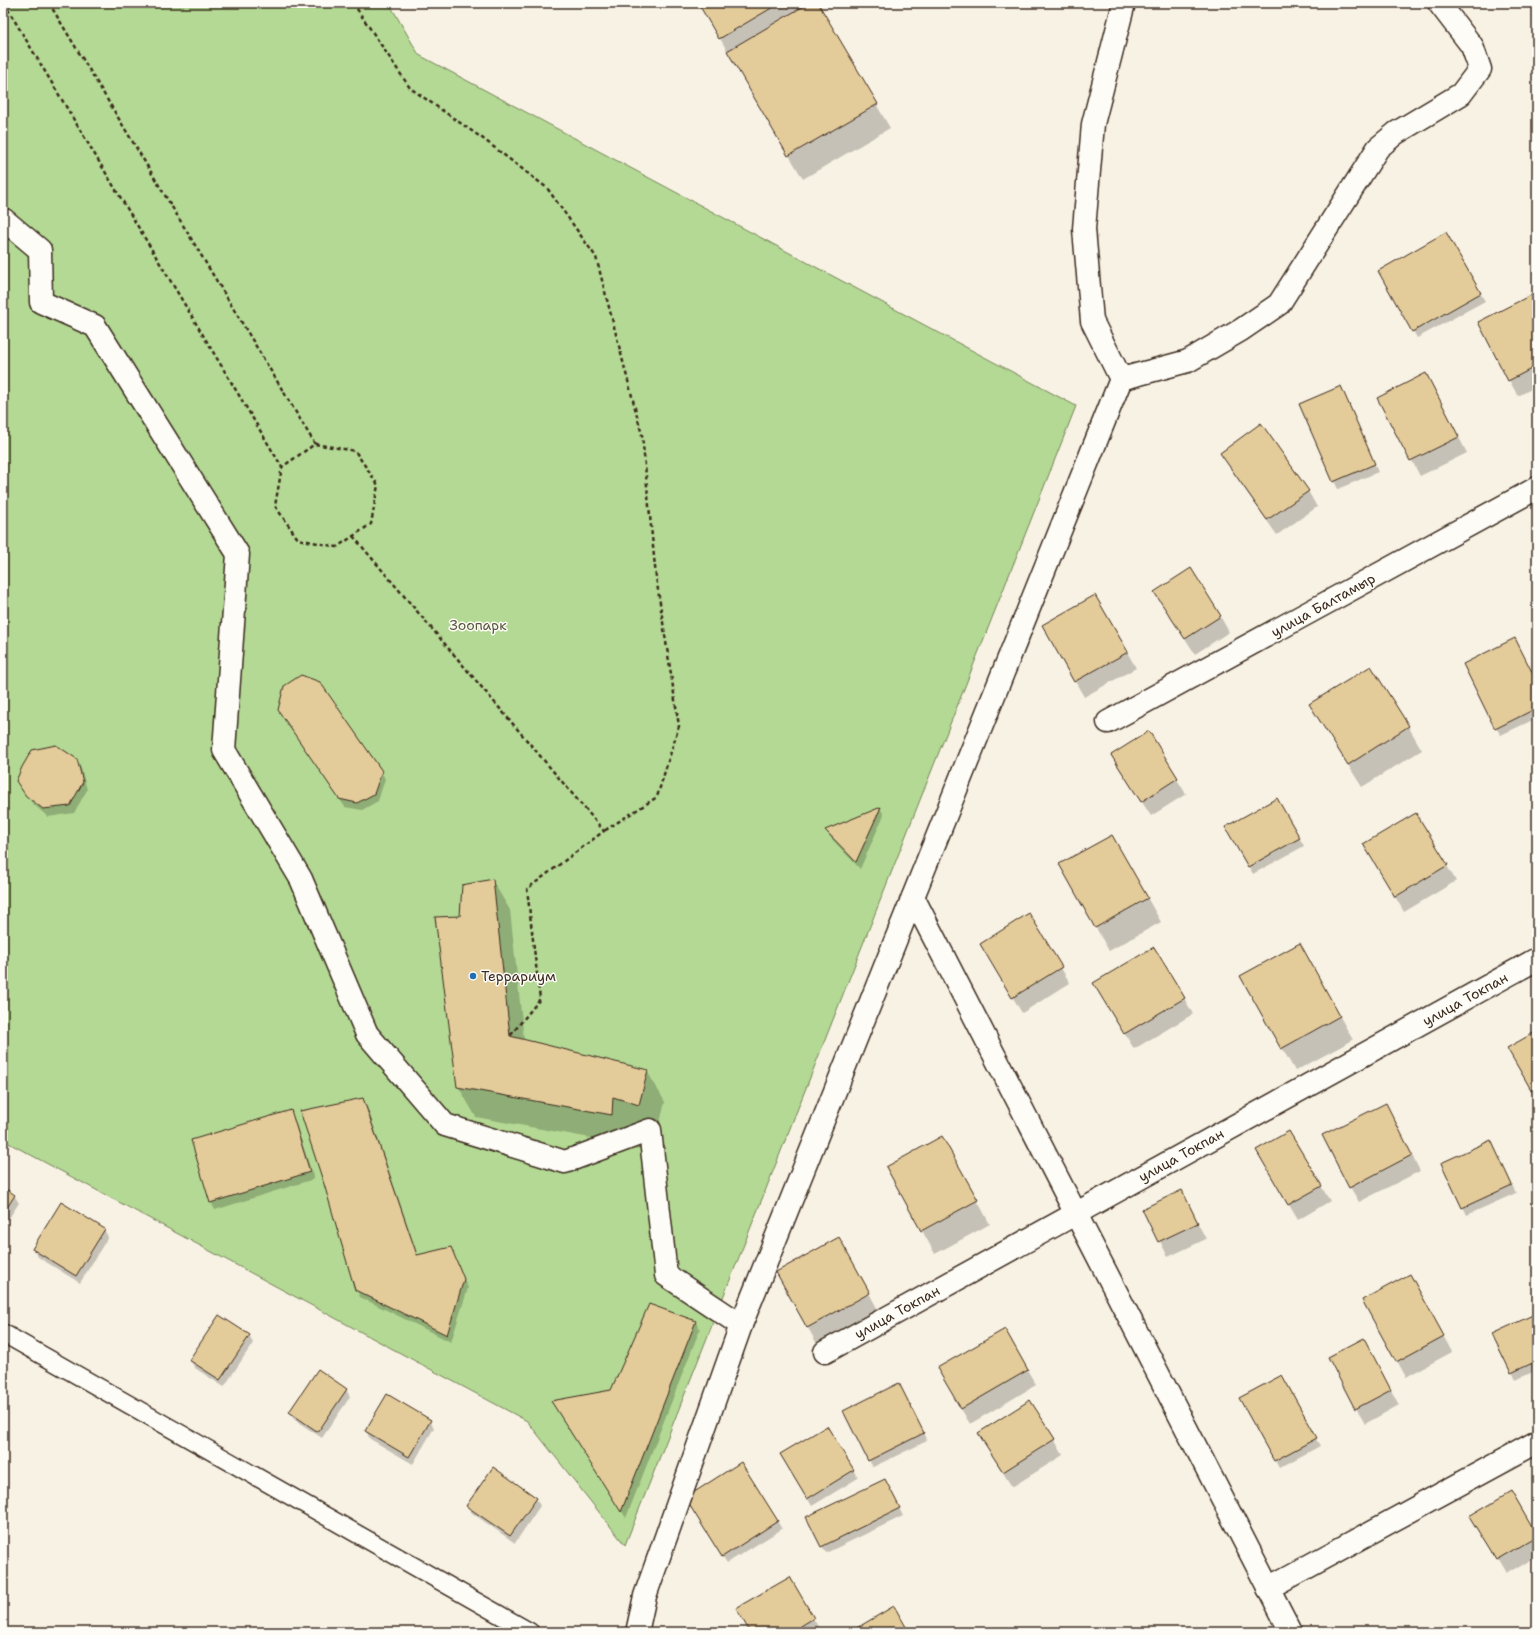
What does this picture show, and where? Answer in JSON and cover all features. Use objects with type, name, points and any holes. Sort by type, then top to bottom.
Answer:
[{"type":"street","points":[[638,1632],[646,1596],[741,1325],[1121,379],[1092,321],[1084,230],[1093,124],[1124,3]]},
{"type":"street","points":[[1121,379],[1188,361],[1241,330],[1279,304],[1378,148],[1396,133],[1461,94],[1480,69],[1472,46],[1439,3]]},
{"type":"street","points":[[3,219],[40,250],[41,302],[95,326],[238,554],[224,750],[301,879],[367,1034],[445,1125],[565,1162],[650,1130],[666,1276],[741,1325]]},
{"type":"street","name":"улица Балтамыр","points":[[1108,722],[1537,488]]},
{"type":"street","points":[[913,897],[1291,1632]]},
{"type":"street","name":"улица Токпан","points":[[825,1352],[1076,1212],[1537,959]]},
{"type":"street","points":[[1268,1588],[1537,1442]]},
{"type":"lane","points":[[3,1333],[530,1632]]},
{"type":"path","points":[[4,3],[282,467],[275,506],[298,540],[337,547],[371,524],[378,485],[355,451],[316,444],[282,467]]},
{"type":"path","points":[[49,3],[316,444]]},
{"type":"path","points":[[353,3],[410,88],[482,138],[547,188],[596,256],[642,435],[656,578],[679,726],[657,797],[604,831],[527,890],[540,999],[510,1036]]},
{"type":"path","points":[[353,536],[604,831]]},
{"type":"green space","name":"Зоопарк","points":[[3,3],[389,3],[419,55],[1076,406],[625,1545],[527,1421],[3,1140]]},
{"type":"building","points":[[698,3],[780,3],[719,39]]},
{"type":"building","points":[[809,3],[818,3],[878,104],[788,156],[727,51]]},
{"type":"building","points":[[1446,232],[1481,293],[1412,332],[1378,271]]},
{"type":"building","points":[[1533,294],[1537,301],[1537,366],[1508,381],[1478,322]]},
{"type":"building","points":[[1426,373],[1459,437],[1410,461],[1377,398]]},
{"type":"building","points":[[1341,386],[1375,464],[1333,482],[1299,404]]},
{"type":"building","points":[[1261,423],[1309,491],[1267,520],[1220,453]]},
{"type":"building","points":[[1191,568],[1221,616],[1185,639],[1154,592]]},
{"type":"building","points":[[1095,595],[1128,652],[1074,682],[1042,625]]},
{"type":"building","points":[[1515,638],[1537,682],[1537,708],[1495,729],[1463,664]]},
{"type":"building","points":[[1371,666],[1409,726],[1348,765],[1309,704]]},
{"type":"building","points":[[301,675],[320,682],[382,771],[374,794],[357,803],[339,799],[278,710],[284,686]]},
{"type":"building","points":[[1149,731],[1178,778],[1141,802],[1111,755]]},
{"type":"building","points":[[56,745],[77,759],[83,782],[70,806],[43,809],[26,796],[16,781],[32,750]]},
{"type":"building","points":[[1277,798],[1300,838],[1248,867],[1225,827]]},
{"type":"building","points":[[881,807],[856,862],[825,830]]},
{"type":"building","points":[[1416,813],[1448,865],[1395,897],[1363,844]]},
{"type":"building","points":[[1112,835],[1148,898],[1095,928],[1059,864]]},
{"type":"building","name":"Террариум","points":[[493,879],[510,1036],[648,1070],[639,1105],[613,1097],[612,1115],[457,1087],[435,917],[460,916],[462,885]]},
{"type":"building","points":[[1029,913],[1062,967],[1012,998],[980,944]]},
{"type":"building","points":[[1300,943],[1340,1016],[1281,1049],[1240,976]]},
{"type":"building","points":[[1154,947],[1185,998],[1124,1034],[1093,983]]},
{"type":"building","points":[[1537,1031],[1537,1100],[1507,1048]]},
{"type":"building","points":[[363,1098],[417,1255],[451,1247],[464,1279],[447,1335],[355,1290],[324,1184],[300,1111]]},
{"type":"building","points":[[1386,1103],[1412,1155],[1349,1188],[1322,1135]]},
{"type":"building","points":[[291,1110],[310,1172],[210,1203],[191,1140]]},
{"type":"building","points":[[1289,1131],[1322,1186],[1288,1205],[1256,1150]]},
{"type":"building","points":[[942,1136],[978,1200],[921,1231],[886,1167]]},
{"type":"building","points":[[1491,1140],[1512,1185],[1462,1208],[1441,1163]]},
{"type":"building","points":[[3,1187],[15,1195],[3,1214]]},
{"type":"building","points":[[1182,1190],[1198,1223],[1158,1242],[1142,1209]]},
{"type":"building","points":[[61,1202],[105,1229],[76,1276],[32,1249]]},
{"type":"building","points":[[839,1237],[870,1293],[807,1328],[776,1272]]},
{"type":"building","points":[[1410,1274],[1444,1336],[1396,1362],[1362,1300]]},
{"type":"building","points":[[649,1304],[696,1321],[621,1512],[551,1401],[611,1390]]},
{"type":"building","points":[[1537,1313],[1537,1361],[1511,1373],[1492,1334]]},
{"type":"building","points":[[219,1315],[250,1335],[220,1380],[189,1360]]},
{"type":"building","points":[[1005,1329],[1028,1370],[961,1409],[937,1368]]},
{"type":"building","points":[[1364,1338],[1391,1390],[1355,1409],[1328,1357]]},
{"type":"building","points":[[318,1369],[347,1389],[318,1432],[289,1412]]},
{"type":"building","points":[[1282,1375],[1317,1438],[1274,1461],[1239,1398]]},
{"type":"building","points":[[899,1383],[924,1433],[868,1461],[843,1411]]},
{"type":"building","points":[[387,1394],[431,1420],[409,1457],[365,1431]]},
{"type":"building","points":[[1030,1400],[1055,1439],[1003,1472],[978,1433]]},
{"type":"building","points":[[827,1426],[854,1470],[807,1499],[780,1454]]},
{"type":"building","points":[[741,1462],[778,1521],[722,1557],[685,1498]]},
{"type":"building","points":[[493,1467],[537,1498],[510,1536],[466,1506]]},
{"type":"building","points":[[885,1479],[900,1508],[821,1547],[806,1517]]},
{"type":"building","points":[[1511,1491],[1537,1536],[1496,1560],[1469,1516]]},
{"type":"building","points":[[790,1577],[814,1618],[791,1632],[750,1632],[736,1608]]},
{"type":"building","points":[[894,1606],[909,1632],[850,1632]]},
{"type":"place","name":"Террариум","points":[[473,976]]}]
